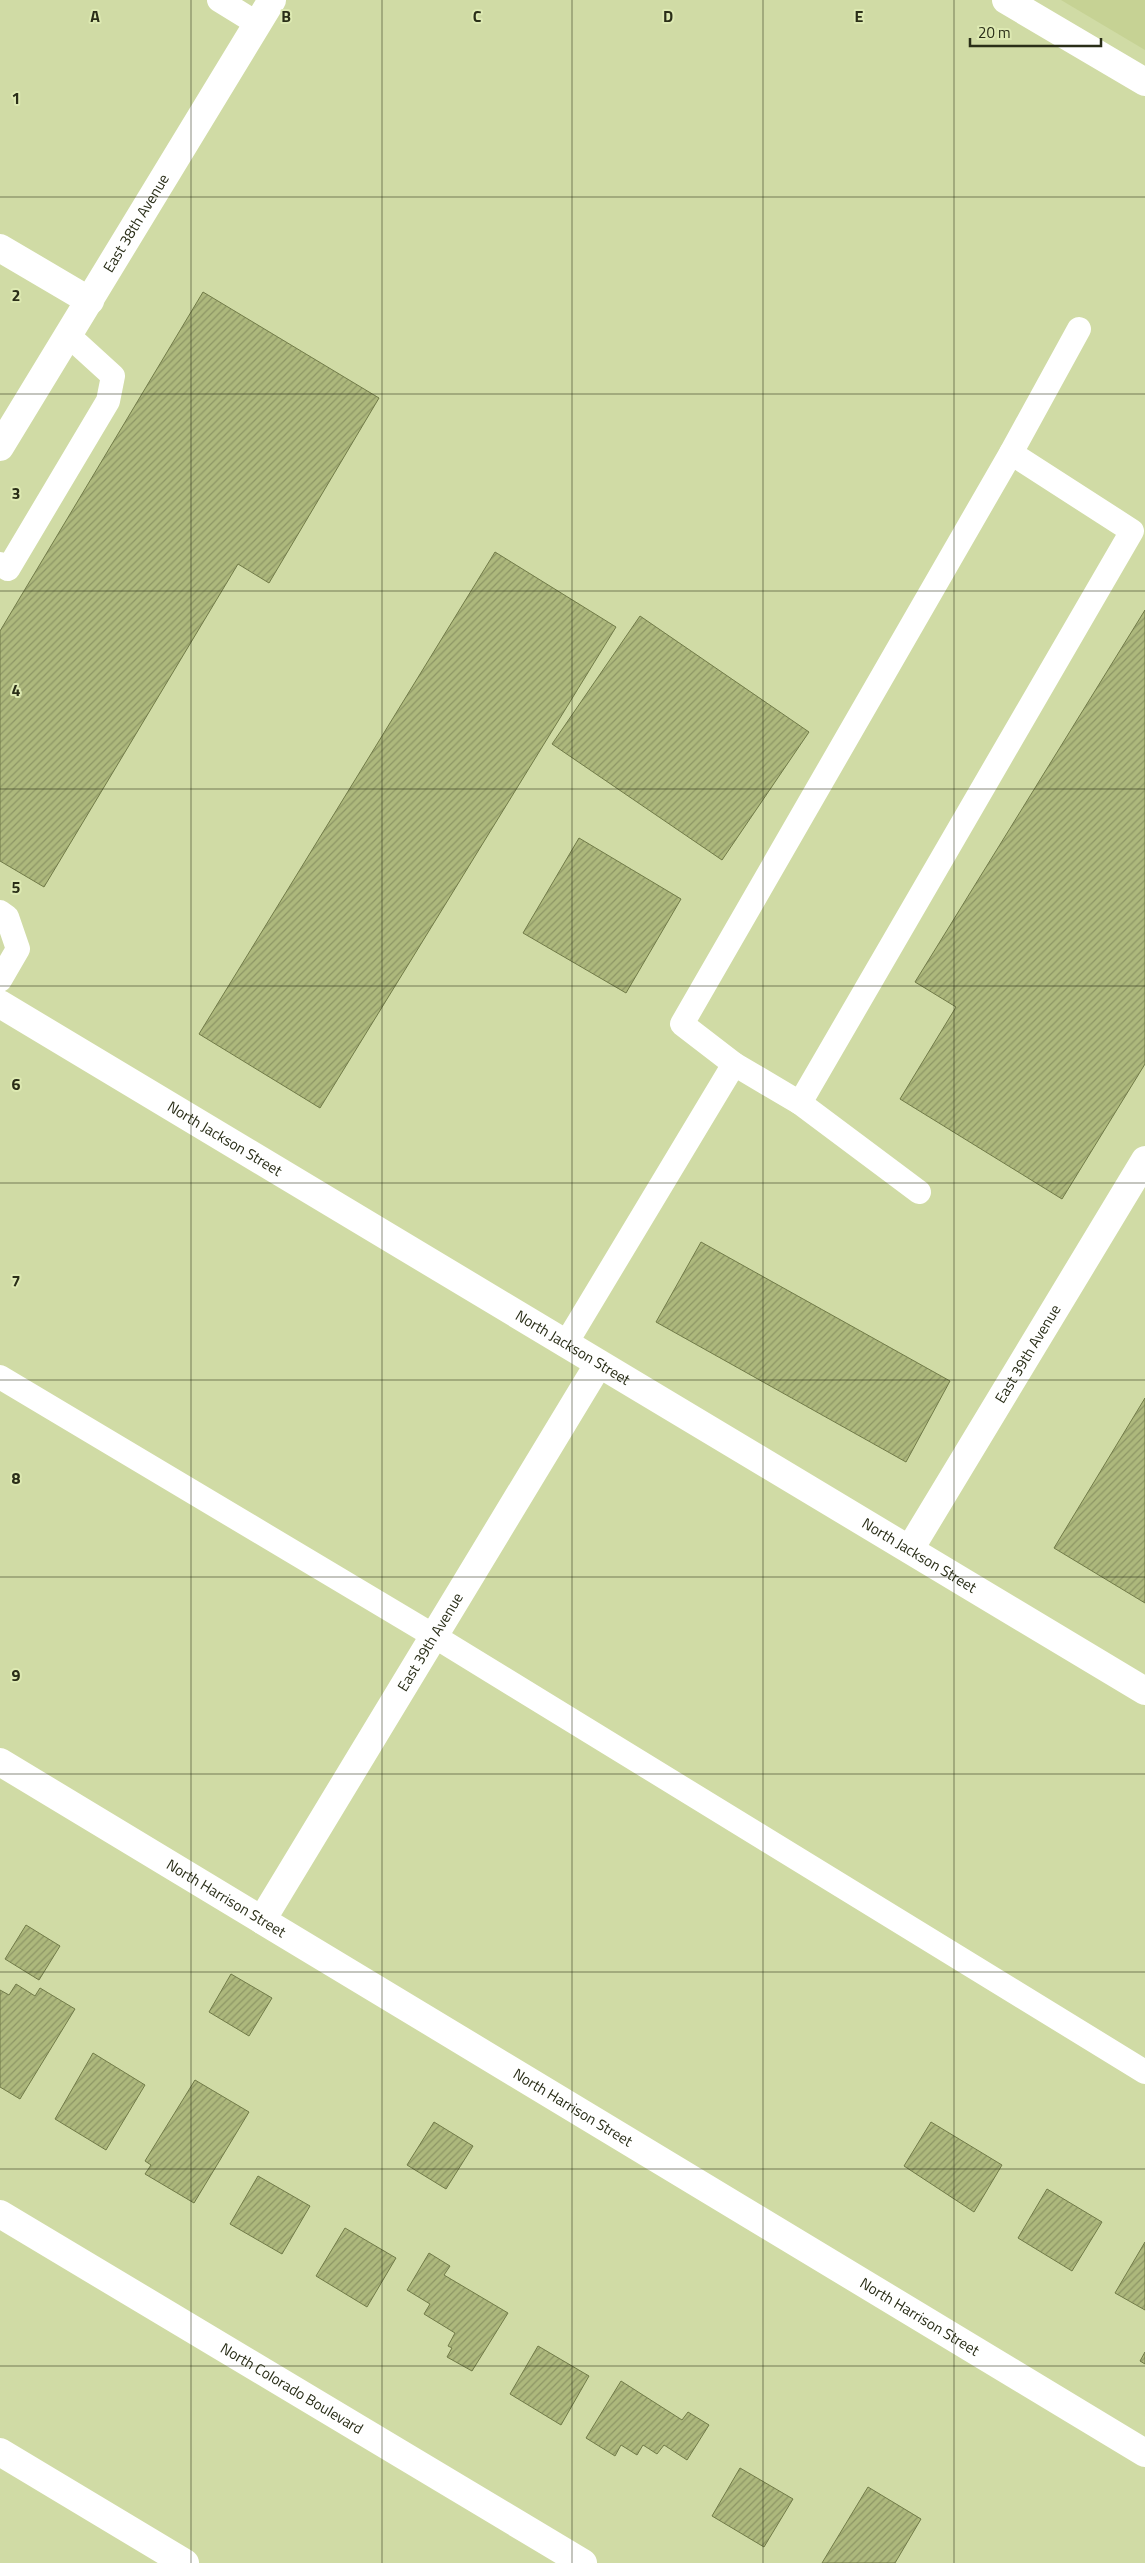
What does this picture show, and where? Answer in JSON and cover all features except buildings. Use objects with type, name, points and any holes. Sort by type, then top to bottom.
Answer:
[{"type":"street","name":"East 38th Avenue","points":[[0,446],[272,0]]},
{"type":"street","points":[[1006,0],[1145,82]]},
{"type":"street","points":[[0,248],[90,301]]},
{"type":"street","name":"North Jackson Street","points":[[0,1004],[598,1365],[1145,1691]]},
{"type":"street","name":"East 39th Avenue","points":[[910,1550],[1145,1160]]},
{"type":"street","name":"East 39th Avenue","points":[[262,1920],[598,1365]]},
{"type":"street","name":"North Harrison Street","points":[[0,1762],[1145,2453]]},
{"type":"street","name":"North Colorado Boulevard","points":[[0,2214],[583,2563]]},
{"type":"street","points":[[0,2452],[185,2563]]},
{"type":"lane","points":[[218,0],[258,24]]},
{"type":"lane","points":[[919,1192],[800,1103],[734,1064],[682,1024],[1011,454],[1079,329]]},
{"type":"lane","points":[[0,564],[8,569],[108,401],[113,376],[68,335]]},
{"type":"lane","points":[[800,1103],[1132,531],[1011,454]]},
{"type":"lane","points":[[0,912],[7,916],[18,949],[0,980]]},
{"type":"lane","points":[[565,1345],[734,1064]]},
{"type":"lane","points":[[0,1377],[434,1636],[1145,2072]]},
{"type":"shaded area","points":[[1061,0],[1145,0],[1145,50]]}]
